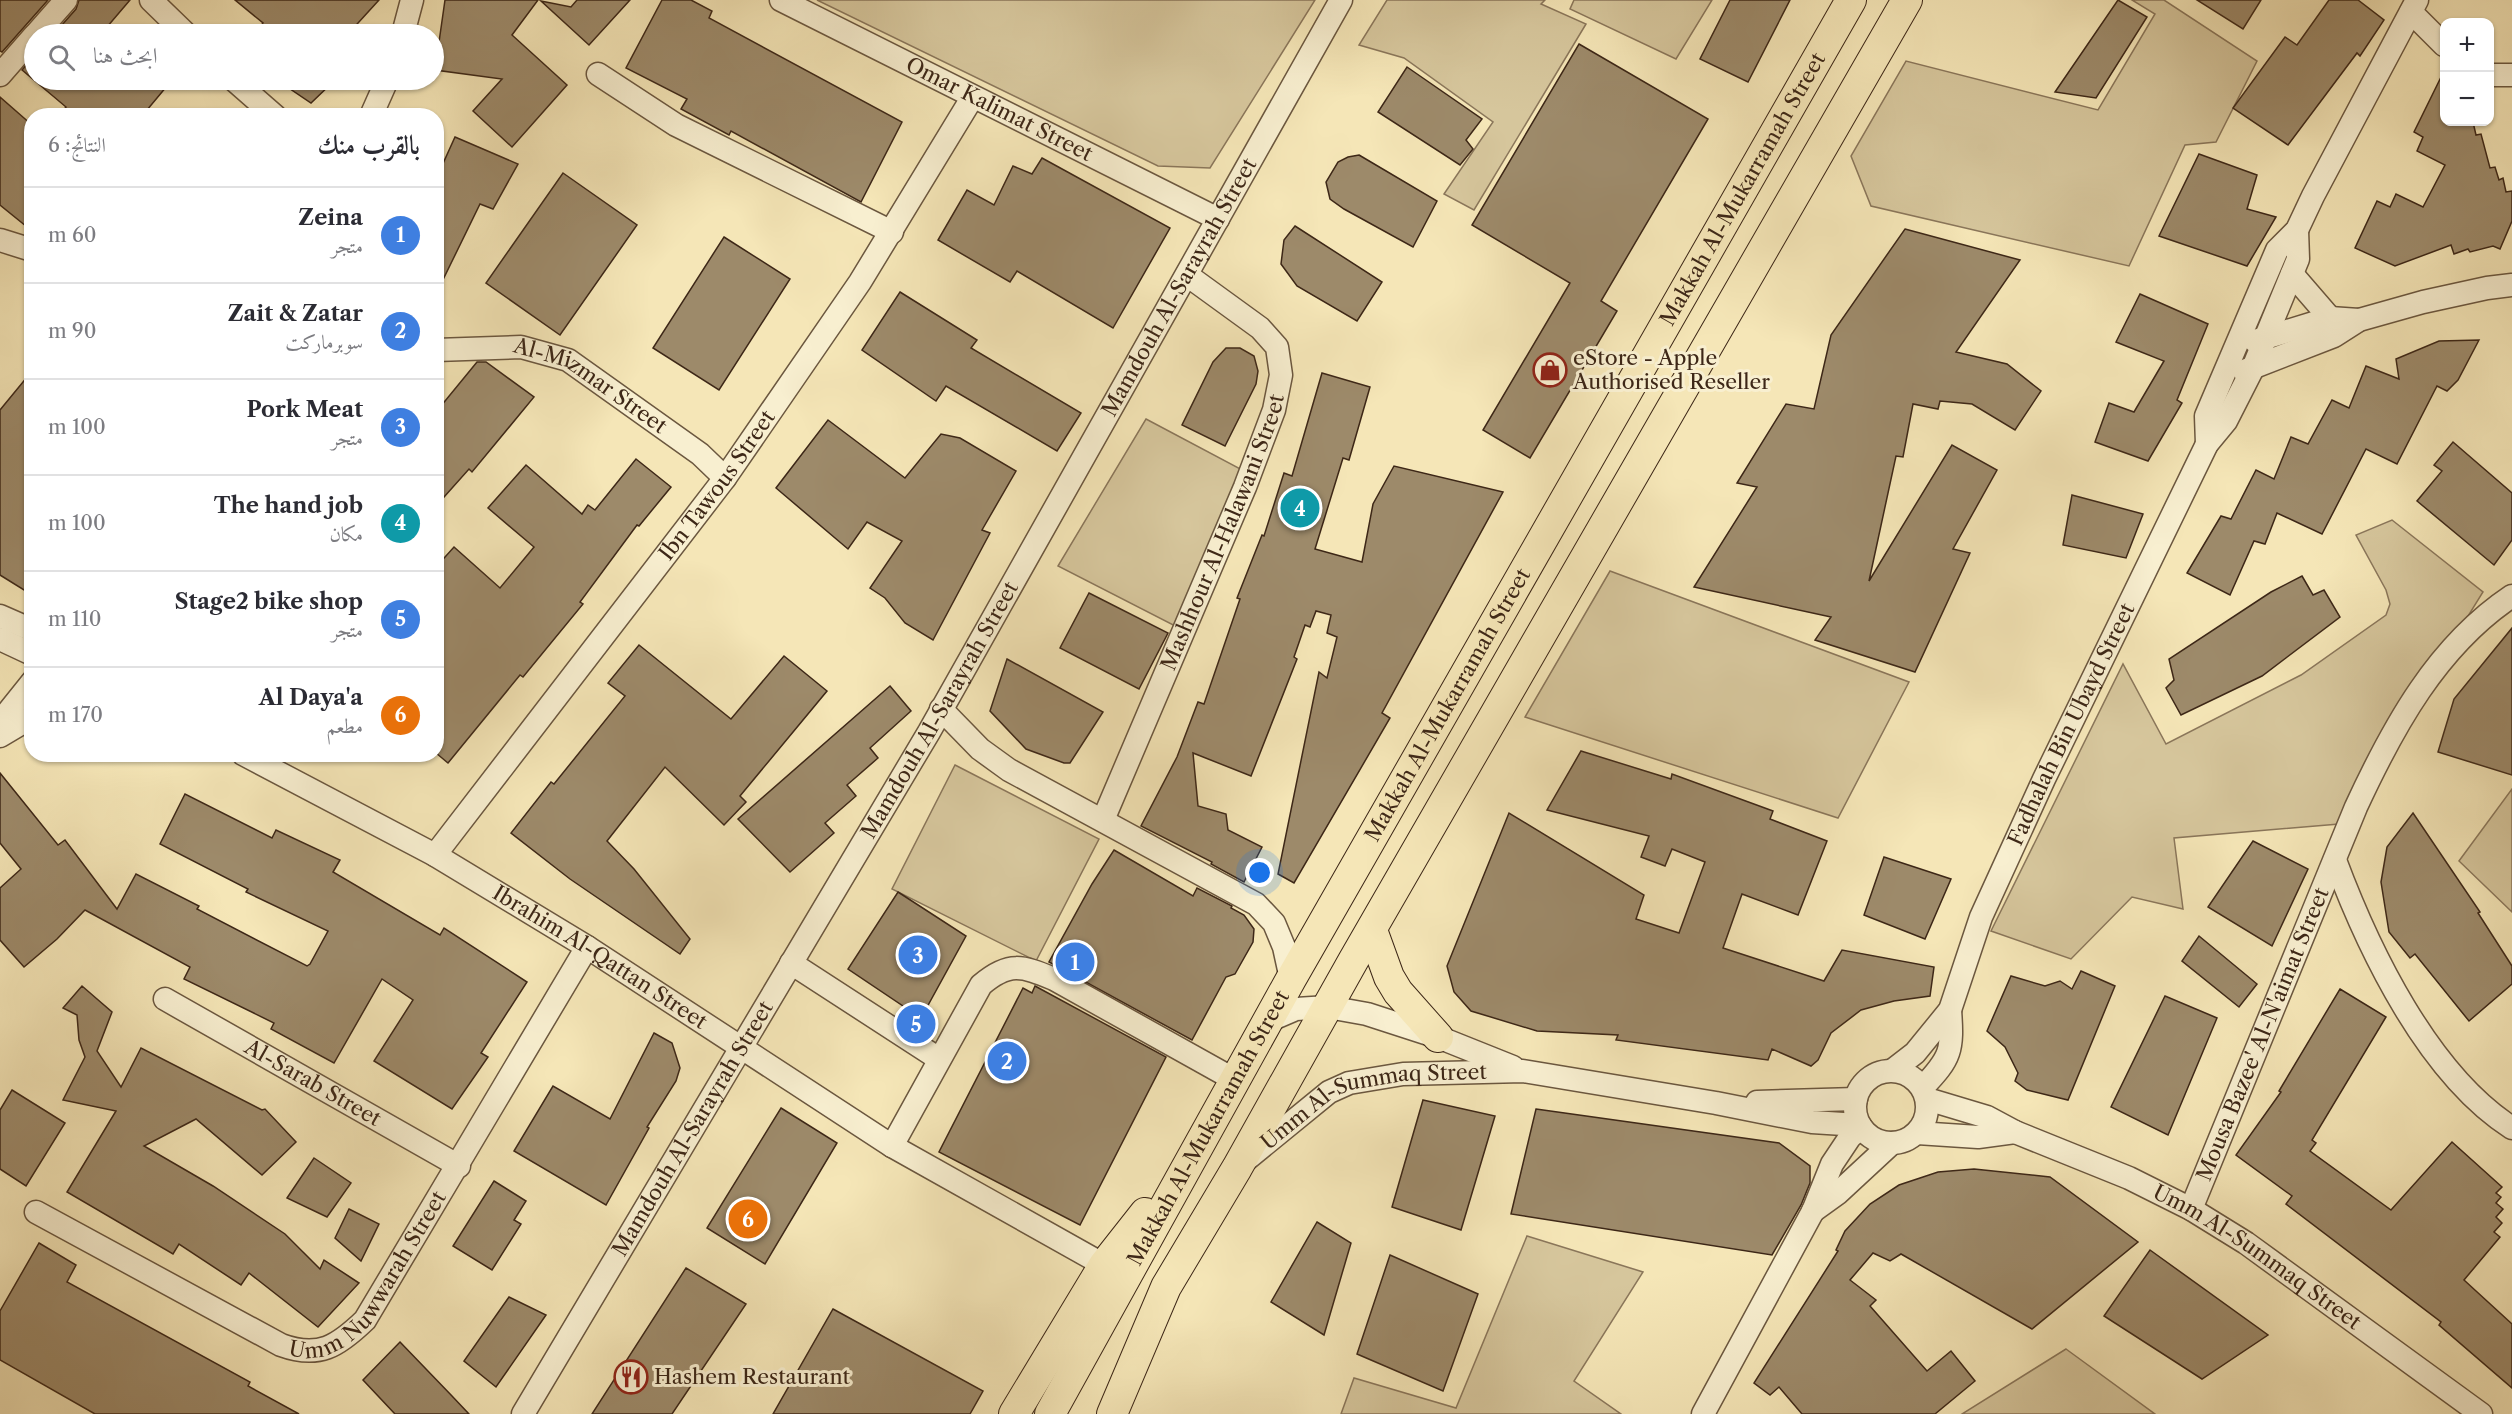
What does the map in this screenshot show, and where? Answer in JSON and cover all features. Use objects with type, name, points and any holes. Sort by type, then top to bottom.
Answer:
[{"type":"main road","name":"Makkah Al-Mukarramah Street","points":[[1050,1414],[1291,978],[1851,0]]},
{"type":"main road","name":"Makkah Al-Mukarramah Street","points":[[1112,1414],[1164,1291],[1237,1168],[1907,0]]},
{"type":"main road","points":[[1372,930],[1389,977],[1398,992],[1438,1037]]},
{"type":"main road","points":[[1014,1414],[1104,1265],[1200,1144]]},
{"type":"main road","points":[[1093,1414],[1164,1291]]},
{"type":"street","points":[[45,24],[66,0]]},
{"type":"street","points":[[152,0],[176,24]]},
{"type":"street","points":[[407,24],[412,0]]},
{"type":"street","name":"Omar Kalimat Street","points":[[781,0],[972,98],[1218,219]]},
{"type":"street","name":"Mamdouh Al-Sarayrah Street","points":[[523,1414],[941,709],[1341,0]]},
{"type":"street","points":[[2414,6],[2440,39]]},
{"type":"street","name":"Fadhalah Bin Ubayd Street","points":[[2207,444],[2206,416],[2277,250],[2297,230],[2414,6]]},
{"type":"street","points":[[0,75],[24,48]]},
{"type":"street","points":[[598,74],[676,125],[892,232]]},
{"type":"street","points":[[2494,75],[2512,75]]},
{"type":"street","points":[[245,90],[265,108]]},
{"type":"street","points":[[375,108],[383,90]]},
{"type":"street","name":"Ibn Tawous Street","points":[[435,855],[724,478],[892,232],[972,98]]},
{"type":"street","name":"Fadhalah Bin Ubayd Street","points":[[1893,1070],[1915,1053],[1950,1010],[1985,908],[2044,779],[2207,444],[2226,421],[2253,368],[2298,259],[2297,230]]},
{"type":"street","points":[[0,240],[24,248]]},
{"type":"street","points":[[2292,274],[2330,318]]},
{"type":"street","name":"Mashhour Al-Halawani Street","points":[[1103,820],[1245,487],[1274,410],[1281,375],[1276,347],[1260,328],[1187,275]]},
{"type":"street","points":[[2224,377],[2334,336],[2359,320],[2434,300],[2512,285]]},
{"type":"street","points":[[2236,344],[2265,339],[2330,318],[2359,320]]},
{"type":"street","name":"Al-Mizmar Street","points":[[444,350],[521,347],[568,360],[700,454],[724,478]]},
{"type":"street","name":"Mousa Bazee' Al-N'aimat Street","points":[[2190,1209],[2382,752],[2417,693],[2461,637],[2492,609],[2512,596]]},
{"type":"street","points":[[0,616],[24,626]]},
{"type":"street","points":[[0,639],[24,650]]},
{"type":"street","points":[[0,722],[24,692]]},
{"type":"street","points":[[941,709],[980,749],[1009,770],[1256,904],[1274,923],[1284,947],[1291,978]]},
{"type":"street","points":[[0,736],[24,722]]},
{"type":"street","name":"Ibrahim Al-Qattan Street","points":[[258,762],[435,855],[587,947],[892,1146],[1104,1265]]},
{"type":"street","name":"Mousa Bazee' Al-N'aimat Street","points":[[2336,860],[2354,911],[2415,1024],[2469,1094],[2512,1128]]},
{"type":"street","name":"Umm Nuwwarah Street","points":[[36,1212],[281,1346],[300,1352],[326,1348],[345,1340],[365,1320],[459,1166],[587,947]]},
{"type":"street","points":[[790,963],[939,1059]]},
{"type":"street","points":[[892,1146],[981,985],[995,973],[1013,967],[1031,970],[1054,979],[1235,1080]]},
{"type":"street","name":"Al-Sarab Street","points":[[165,999],[459,1166]]},
{"type":"street","name":"Umm Al-Summaq Street","points":[[1268,1021],[1296,1009],[1328,1007],[1367,1014],[1438,1037],[1523,1071]]},
{"type":"street","name":"Fadhalah Bin Ubayd Street","points":[[1925,1093],[1945,1063],[1949,1050],[1952,1037],[1950,1010]]},
{"type":"street","points":[[1893,1070],[1912,1076],[1925,1093],[1928,1112],[1924,1123],[1917,1133],[1901,1142],[1880,1142],[1869,1136],[1860,1126],[1855,1108],[1860,1087],[1880,1072],[1893,1070]]},
{"type":"street","name":"Umm Al-Summaq Street","points":[[1237,1168],[1329,1092],[1348,1083],[1403,1074],[1523,1071],[1716,1103],[1812,1122],[1860,1126]]},
{"type":"street","name":"Umm Al-Summaq Street","points":[[1925,1093],[2129,1178],[2190,1209],[2246,1243],[2481,1414]]},
{"type":"street","name":"Umm Al-Summaq Street","points":[[1716,1103],[1856,1099]]},
{"type":"street","points":[[1702,1414],[1814,1211],[1832,1164],[1860,1126]]},
{"type":"street","name":"Umm Al-Summaq Street","points":[[1917,1133],[1978,1137],[2015,1132]]},
{"type":"street","points":[[1814,1211],[1838,1193],[1892,1143]]},
{"type":"shaded area","points":[[817,0],[1315,0],[1210,168],[1158,166]]},
{"type":"shaded area","points":[[1387,0],[1545,0],[1541,4],[1586,24],[1474,210],[1444,194],[1493,122],[1404,58],[1359,45]]},
{"type":"shaded area","points":[[1574,0],[1712,0],[1676,59],[1570,9]]},
{"type":"shaded area","points":[[2132,0],[2164,0],[2257,61],[2216,142],[2185,145],[2129,266],[1871,206],[1851,156],[1906,61],[2098,110],[2155,14]]},
{"type":"shaded area","points":[[1146,419],[1248,473],[1181,629],[1058,566]]},
{"type":"shaded area","points":[[2392,520],[2483,592],[2339,824],[2174,838],[2183,909],[2132,897],[2071,959],[1991,931],[2123,664],[2166,744],[2301,675],[2386,615],[2390,604],[2386,590],[2356,535]]},
{"type":"shaded area","points":[[1610,571],[1909,682],[1838,818],[1525,717]]},
{"type":"shaded area","points":[[955,765],[1099,839],[1036,961],[892,889]]},
{"type":"shaded area","points":[[2512,789],[2512,912],[2459,861]]},
{"type":"shaded area","points":[[1527,1236],[1643,1272],[1574,1381],[1621,1414],[1341,1414],[1354,1378],[1456,1408]]},
{"type":"shaded area","points":[[2066,1349],[2155,1414],[1962,1414]]},
{"type":"building","points":[[0,0],[48,0],[27,24],[24,24],[24,27],[2,52],[0,51]]},
{"type":"building","points":[[79,0],[130,0],[110,24],[63,24],[76,9]]},
{"type":"building","points":[[235,0],[379,0],[357,24],[263,23]]},
{"type":"building","points":[[445,0],[538,0],[512,35],[567,85],[512,147],[473,111],[502,79],[444,71],[444,24],[442,24]]},
{"type":"building","points":[[577,0],[630,0],[589,45],[541,1],[571,7]]},
{"type":"building","points":[[662,0],[691,0],[712,11],[709,18],[902,122],[861,202],[731,131],[729,135],[681,109],[687,99],[626,68]]},
{"type":"building","points":[[1730,0],[1790,0],[1748,82],[1700,59]]},
{"type":"building","points":[[2118,0],[2147,17],[2096,98],[2055,92]]},
{"type":"building","points":[[2197,0],[2261,0],[2243,29]]},
{"type":"building","points":[[2329,0],[2358,0],[2384,20],[2360,56],[2357,53],[2288,145],[2233,108],[2285,37],[2297,45]]},
{"type":"building","points":[[1579,44],[1708,119],[1601,301],[1617,311],[1530,458],[1483,430],[1570,283],[1472,225]]},
{"type":"building","points":[[1407,67],[1482,119],[1466,140],[1473,149],[1460,165],[1378,112]]},
{"type":"building","points":[[2440,79],[2440,126],[2474,126],[2476,135],[2481,134],[2490,168],[2495,167],[2499,180],[2503,178],[2506,192],[2512,191],[2512,221],[2500,249],[2493,246],[2470,252],[2468,249],[2454,254],[2451,245],[2395,266],[2355,248],[2377,201],[2390,207],[2396,194],[2423,207],[2445,165],[2417,151],[2423,137],[2414,132]]},
{"type":"building","points":[[46,90],[164,90],[149,108],[66,107]]},
{"type":"building","points":[[292,90],[325,90],[311,103]]},
{"type":"building","points":[[0,97],[24,118],[24,224],[0,205]]},
{"type":"building","points":[[455,137],[518,164],[493,209],[480,204],[444,278],[444,161]]},
{"type":"building","points":[[2199,154],[2257,175],[2247,209],[2276,217],[2247,266],[2159,236]]},
{"type":"building","points":[[1359,155],[1437,201],[1413,247],[1330,199],[1326,182],[1338,162]]},
{"type":"building","points":[[1042,158],[1170,228],[1113,328],[1017,271],[1010,282],[938,240],[967,190],[994,205],[1013,166],[1032,174]]},
{"type":"building","points":[[563,173],[637,225],[560,335],[486,283]]},
{"type":"building","points":[[1295,226],[1382,282],[1357,321],[1297,286],[1281,264],[1284,240]]},
{"type":"building","points":[[1905,229],[2020,260],[1956,352],[2007,364],[2041,391],[2015,430],[1972,404],[1940,401],[1938,409],[1913,404],[1903,457],[1896,456],[1869,581],[1952,445],[1997,470],[1953,549],[1970,553],[1915,672],[1815,640],[1831,617],[1694,587],[1757,487],[1737,483],[1786,404],[1814,409],[1831,335]]},
{"type":"building","points":[[724,237],[790,279],[719,390],[653,348]]},
{"type":"building","points":[[900,292],[977,340],[971,348],[1081,413],[1057,451],[946,386],[936,401],[862,350]]},
{"type":"building","points":[[2140,294],[2208,324],[2177,400],[2182,403],[2148,461],[2095,442],[2109,403],[2134,412],[2164,361],[2116,342]]},
{"type":"building","points":[[2479,340],[2458,380],[2447,391],[2437,386],[2397,464],[2366,449],[2322,534],[2277,513],[2265,544],[2254,541],[2230,595],[2187,573],[2221,516],[2231,519],[2256,470],[2274,479],[2291,437],[2308,444],[2332,400],[2349,408],[2366,366],[2399,379],[2396,359],[2439,341]]},
{"type":"building","points":[[1226,348],[1240,348],[1254,356],[1258,371],[1256,384],[1225,446],[1182,425],[1213,362]]},
{"type":"building","points":[[477,362],[486,362],[534,397],[472,472],[469,469],[444,497],[444,402]]},
{"type":"building","points":[[1322,373],[1370,387],[1349,460],[1343,458],[1315,549],[1362,562],[1373,504],[1394,466],[1503,492],[1382,713],[1390,718],[1294,883],[1278,874],[1319,672],[1327,678],[1337,637],[1327,633],[1331,615],[1316,611],[1310,627],[1305,625],[1294,657],[1297,659],[1251,776],[1193,753],[1198,806],[1226,814],[1228,830],[1262,847],[1244,882],[1211,864],[1212,862],[1141,826],[1177,757],[1198,702],[1204,704],[1240,599],[1237,598],[1262,535],[1264,536],[1284,473],[1292,476]]},
{"type":"building","points":[[24,381],[24,590],[0,575],[0,410]]},
{"type":"building","points":[[828,420],[905,478],[941,434],[960,438],[1016,471],[982,530],[990,533],[933,640],[905,623],[885,598],[870,588],[902,541],[867,522],[848,549],[776,488]]},
{"type":"building","points":[[2453,442],[2512,493],[2512,540],[2494,565],[2417,501],[2442,471],[2434,465]]},
{"type":"building","points":[[636,459],[671,487],[639,526],[637,525],[580,602],[583,604],[523,677],[520,675],[448,763],[444,760],[444,558],[454,547],[500,588],[534,547],[488,508],[526,465],[582,514],[588,505],[595,510]]},
{"type":"building","points":[[2072,495],[2143,514],[2126,558],[2063,545]]},
{"type":"building","points":[[2302,576],[2313,595],[2324,590],[2340,617],[2262,676],[2181,715],[2166,688],[2174,680],[2169,659],[2271,592]]},
{"type":"building","points":[[1089,593],[1168,633],[1139,689],[1060,648]]},
{"type":"building","points":[[2512,628],[2512,775],[2438,752],[2454,699]]},
{"type":"building","points":[[639,645],[731,719],[784,656],[827,691],[740,796],[746,802],[724,825],[665,767],[607,841],[634,869],[690,939],[680,954],[570,879],[511,833],[551,782],[554,784],[625,696],[608,683]]},
{"type":"building","points":[[1007,659],[1103,712],[1070,763],[1064,763],[1026,749],[990,711]]},
{"type":"building","points":[[890,686],[911,711],[870,748],[878,758],[847,785],[856,796],[825,823],[834,833],[790,872],[738,819]]},
{"type":"building","points":[[1581,751],[1671,779],[1672,774],[1773,811],[1770,819],[1827,841],[1798,915],[1742,894],[1723,948],[1824,981],[1842,950],[1934,967],[1930,996],[1894,1001],[1861,1010],[1831,1033],[1818,1060],[1811,1066],[1772,1049],[1768,1060],[1616,1040],[1618,1035],[1537,1031],[1471,1011],[1454,992],[1447,966],[1509,813],[1644,895],[1636,919],[1679,933],[1705,862],[1672,849],[1665,866],[1641,857],[1649,836],[1547,810]]},
{"type":"building","points":[[0,773],[58,845],[65,840],[117,909],[136,874],[199,906],[197,909],[307,966],[310,964],[328,931],[246,892],[248,889],[160,844],[185,794],[272,838],[276,830],[340,860],[333,872],[440,935],[444,928],[527,982],[481,1053],[488,1057],[452,1109],[374,1061],[413,1000],[382,979],[334,1063],[271,1029],[274,1023],[184,979],[190,967],[85,910],[57,939],[24,967],[0,940],[0,888],[21,869],[0,843]]},
{"type":"building","points":[[2413,813],[2480,912],[2478,913],[2512,966],[2512,984],[2469,1021],[2415,954],[2410,958],[2389,932],[2381,882],[2387,847]]},
{"type":"building","points":[[2253,841],[2308,869],[2272,946],[2208,907]]},
{"type":"building","points":[[1114,850],[1193,896],[1197,888],[1232,906],[1231,908],[1244,915],[1254,929],[1253,942],[1235,974],[1226,977],[1192,1040],[1049,962],[1092,884]]},
{"type":"building","points":[[1884,857],[1951,879],[1925,939],[1864,915]]},
{"type":"building","points":[[898,892],[966,936],[921,1018],[848,969]]},
{"type":"building","points":[[2199,936],[2257,984],[2239,1007],[2182,961]]},
{"type":"building","points":[[2081,971],[2115,986],[2068,1100],[2027,1090],[2015,1081],[2018,1073],[2005,1047],[1987,1031],[2011,976],[2045,986],[2060,981],[2072,989]]},
{"type":"building","points":[[82,986],[112,1012],[97,1051],[121,1087],[141,1048],[262,1110],[265,1109],[296,1142],[262,1175],[196,1119],[144,1146],[213,1186],[285,1234],[320,1269],[324,1260],[359,1283],[318,1327],[249,1273],[241,1285],[179,1244],[173,1254],[67,1192],[116,1111],[63,1100],[85,1057],[79,1040],[77,1015],[63,1008]]},
{"type":"building","points":[[1035,986],[1166,1057],[1080,1225],[939,1152],[1023,988],[1032,993]]},
{"type":"building","points":[[2340,989],[2386,1017],[2312,1140],[2316,1143],[2310,1151],[2391,1210],[2452,1142],[2502,1187],[2496,1193],[2501,1197],[2496,1203],[2503,1209],[2496,1217],[2502,1223],[2494,1232],[2500,1237],[2464,1280],[2512,1324],[2512,1388],[2439,1325],[2441,1322],[2286,1204],[2292,1196],[2236,1155],[2281,1092],[2279,1091]]},
{"type":"building","points":[[2165,996],[2217,1018],[2168,1135],[2111,1107]]},
{"type":"building","points":[[654,1033],[672,1043],[680,1068],[676,1081],[647,1127],[649,1128],[606,1205],[514,1151],[553,1086],[610,1119]]},
{"type":"building","points":[[12,1090],[65,1123],[26,1186],[0,1169],[0,1110]]},
{"type":"building","points":[[1423,1100],[1495,1116],[1461,1230],[1392,1207]]},
{"type":"building","points":[[781,1108],[837,1143],[765,1264],[707,1228]]},
{"type":"building","points":[[1536,1109],[1779,1143],[1810,1166],[1810,1183],[1801,1205],[1772,1255],[1511,1214]]},
{"type":"building","points":[[314,1158],[351,1183],[327,1217],[287,1198]]},
{"type":"building","points":[[1974,1169],[2050,1177],[2138,1242],[2032,1329],[1901,1254],[1890,1261],[1873,1253],[1850,1280],[1876,1300],[1870,1306],[1927,1371],[1951,1351],[1975,1381],[1935,1414],[1802,1414],[1779,1387],[1770,1395],[1754,1383],[1838,1251],[1836,1250],[1845,1231],[1870,1204],[1899,1185],[1938,1172]]},
{"type":"building","points":[[494,1181],[526,1201],[514,1220],[521,1224],[492,1270],[453,1246]]},
{"type":"building","points":[[349,1209],[379,1224],[361,1261],[335,1238]]},
{"type":"building","points":[[1317,1222],[1351,1243],[1324,1335],[1271,1302]]},
{"type":"building","points":[[39,1243],[76,1265],[67,1282],[250,1382],[248,1386],[299,1414],[95,1414],[0,1360],[0,1311]]},
{"type":"building","points":[[2150,1250],[2268,1335],[2202,1379],[2104,1316]]},
{"type":"building","points":[[1390,1255],[1478,1294],[1443,1391],[1357,1354]]},
{"type":"building","points":[[686,1268],[746,1304],[672,1414],[592,1414]]},
{"type":"building","points":[[509,1297],[546,1315],[496,1387],[464,1361]]},
{"type":"building","points":[[833,1309],[983,1391],[970,1414],[773,1414]]},
{"type":"building","points":[[400,1342],[469,1414],[395,1414],[363,1380]]},
{"type":"place","name":"eStore - Apple Authorised Reseller","points":[[1550,370]]},
{"type":"place","name":"The hand job","points":[[1300,508]]},
{"type":"place","name":"Pork Meat","points":[[918,955]]},
{"type":"place","name":"Zeina","points":[[1075,962]]},
{"type":"place","name":"Stage2 bike shop","points":[[916,1024]]},
{"type":"place","name":"Zait & Zatar","points":[[1007,1061]]},
{"type":"place","name":"Al Daya'a","points":[[748,1219]]},
{"type":"place","name":"Hashem Restaurant","points":[[631,1377]]}]
